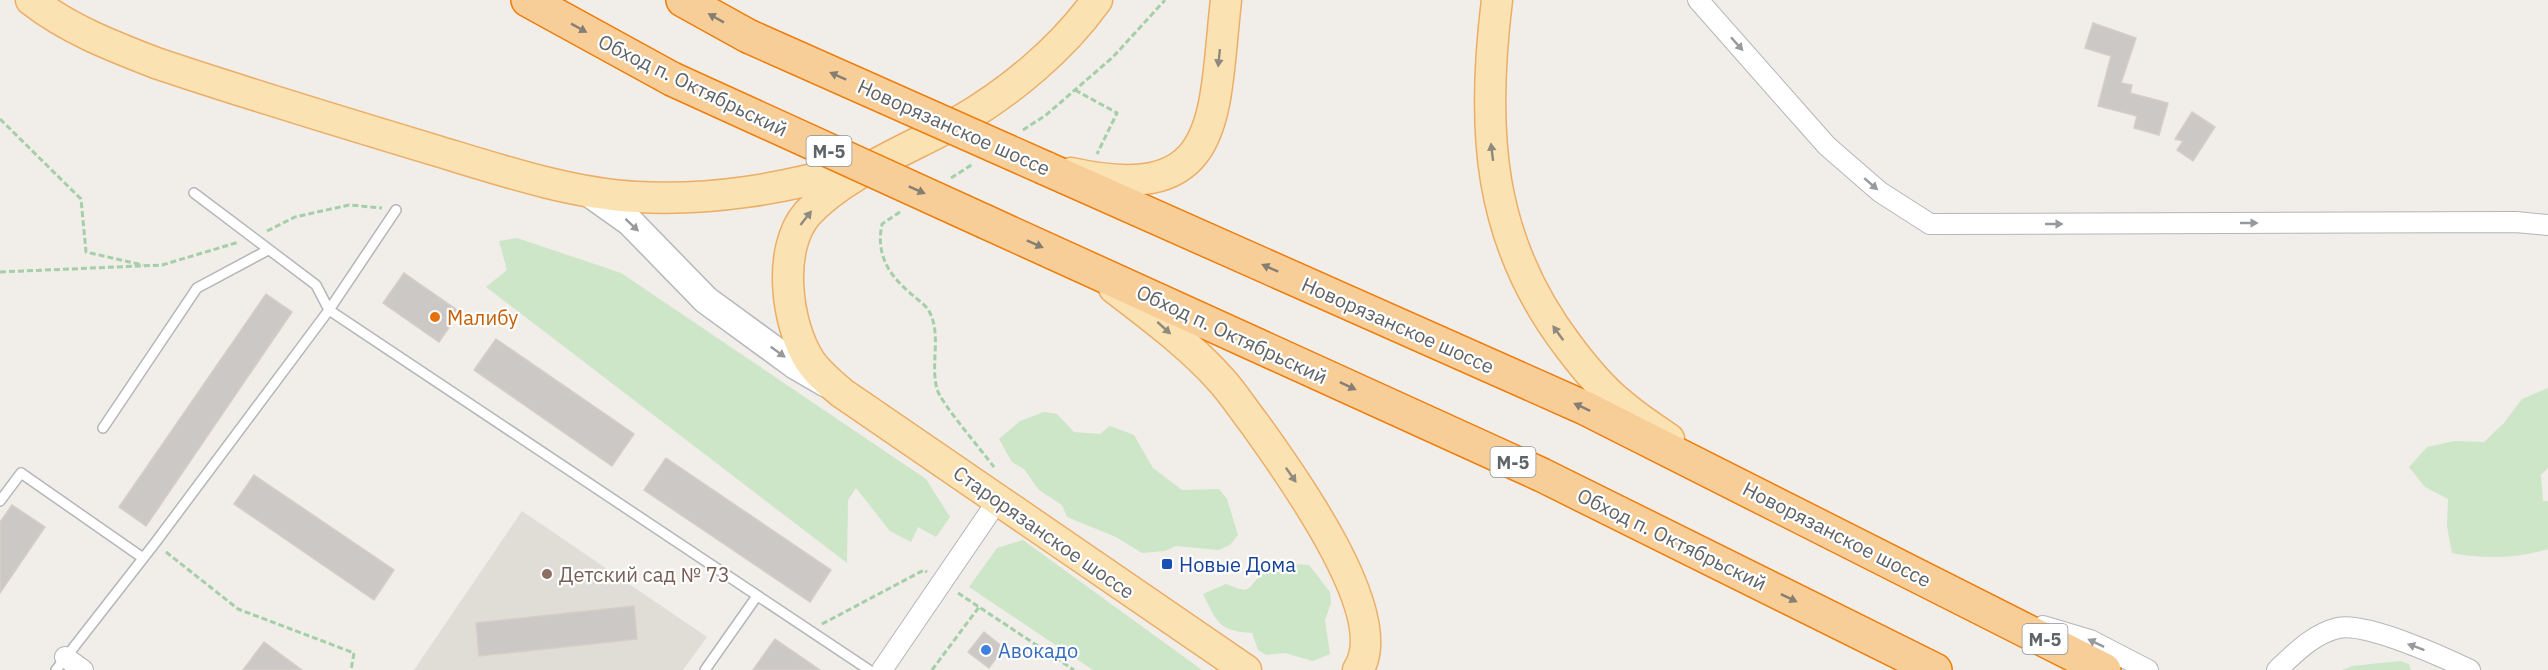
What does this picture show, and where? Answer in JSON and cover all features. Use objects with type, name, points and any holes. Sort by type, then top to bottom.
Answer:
[{"type":"highway","name":"Обход п. Октябрьский","points":[[528,0],[672,79],[1542,475],[1935,670]]},
{"type":"highway","name":"Новорязанское шоссе","points":[[683,0],[748,36],[1586,408],[2104,670]]},
{"type":"main road","points":[[31,0],[49,14],[101,42],[166,67],[509,172],[585,190],[634,197],[683,199],[721,196],[814,180],[858,168],[900,151],[959,121],[1011,87],[1056,47],[1097,0]]},
{"type":"main road","points":[[1045,168],[1089,177],[1133,181],[1162,176],[1185,163],[1201,145],[1210,124],[1226,0]]},
{"type":"main road","points":[[1497,0],[1493,33],[1489,131],[1496,186],[1508,234],[1526,278],[1554,327],[1585,367],[1620,403],[1710,469]]},
{"type":"main road","name":"Старорязанское шоссе","points":[[900,151],[838,188],[821,201],[807,214],[793,240],[788,273],[794,324],[800,343],[810,362],[842,393],[999,487],[1246,670]]},
{"type":"main road","points":[[585,190],[630,222],[706,300],[795,365],[842,393]]},
{"type":"main road","points":[[1085,266],[1159,323],[1221,380],[1294,477],[1325,527],[1352,586],[1363,627],[1363,667]]},
{"type":"street","points":[[1698,0],[1827,146],[1880,192],[1930,224],[2516,222],[2548,225]]},
{"type":"street","points":[[882,670],[999,487]]},
{"type":"street","points":[[1986,609],[2090,640],[2148,670]]},
{"type":"street","points":[[2277,670],[2298,650],[2320,634],[2340,627],[2369,630],[2443,657],[2470,670]]},
{"type":"street","points":[[61,664],[83,670]]},
{"type":"lane","points":[[194,193],[252,239],[316,285],[329,310],[869,670]]},
{"type":"lane","points":[[61,664],[155,543],[329,310],[396,210]]},
{"type":"lane","points":[[103,428],[197,288],[267,250]]},
{"type":"lane","points":[[0,501],[21,473],[143,558]]},
{"type":"lane","points":[[705,670],[757,596]]},
{"type":"path","points":[[1017,134],[1046,115],[1113,57],[1165,0]]},
{"type":"path","points":[[1075,90],[1117,113],[1095,159]]},
{"type":"path","points":[[0,119],[81,199],[86,252],[149,266]]},
{"type":"path","points":[[949,179],[978,160]]},
{"type":"path","points":[[0,272],[149,266],[252,239],[295,217],[349,205],[396,210]]},
{"type":"path","points":[[901,211],[882,224],[878,241],[882,257],[898,284],[928,309],[935,327],[933,364],[937,391],[999,487]]},
{"type":"path","points":[[155,543],[238,609],[354,653],[351,670]]},
{"type":"path","points":[[810,631],[924,570]]},
{"type":"path","points":[[954,590],[1074,670]]},
{"type":"path","points":[[932,670],[979,607]]},
{"type":"shaded area","name":"Детский сад № 73","points":[[522,511],[707,637],[683,670],[414,670]]},
{"type":"green space","points":[[517,238],[621,273],[926,479],[950,517],[936,537],[918,527],[911,542],[890,531],[856,488],[848,500],[847,563],[486,287],[507,270],[499,241]]},
{"type":"green space","points":[[2548,388],[2548,468],[2541,475],[2543,501],[2548,501],[2548,549],[2524,555],[2500,557],[2452,553],[2447,526],[2448,499],[2425,487],[2409,467],[2427,447],[2455,441],[2484,442],[2504,423],[2522,399]]},
{"type":"green space","points":[[1044,412],[1057,414],[1074,432],[1100,434],[1110,426],[1134,435],[1153,468],[1182,490],[1219,489],[1227,499],[1238,535],[1230,545],[1219,550],[1176,546],[1165,551],[1142,553],[1116,537],[1067,517],[1062,505],[1039,490],[1024,469],[1012,462],[999,439],[1020,421]]},
{"type":"green space","points":[[1023,540],[1202,670],[1093,670],[969,587],[997,548]]},
{"type":"green space","points":[[1291,564],[1309,565],[1330,592],[1331,603],[1325,620],[1330,654],[1313,661],[1285,653],[1266,655],[1258,650],[1252,633],[1232,630],[1220,623],[1203,594],[1226,584],[1248,589],[1266,572]]},
{"type":"green space","points":[[2400,661],[2409,664],[2411,670],[2342,670],[2352,666]]},
{"type":"building","points":[[2093,23],[2136,38],[2121,83],[2132,85],[2130,93],[2168,103],[2159,135],[2134,128],[2137,116],[2098,106],[2111,56],[2085,48]]},
{"type":"building","points":[[2192,112],[2215,127],[2193,161],[2177,150],[2183,141],[2175,139]]},
{"type":"building","points":[[404,273],[460,312],[439,342],[383,303]]},
{"type":"building","points":[[266,294],[292,312],[146,526],[119,507]]},
{"type":"building","points":[[496,339],[634,434],[612,466],[474,370]]},
{"type":"building","points":[[666,458],[831,570],[810,602],[644,490]]},
{"type":"building","points":[[254,475],[394,570],[374,600],[234,504]]},
{"type":"building","points":[[12,505],[45,527],[0,593],[0,522]]},
{"type":"building","points":[[634,606],[637,639],[479,656],[476,623]]},
{"type":"building","points":[[984,632],[1004,648],[989,668],[968,652]]},
{"type":"building","points":[[775,639],[820,670],[753,670]]},
{"type":"building","points":[[264,642],[302,670],[243,670]]},
{"type":"place","name":"Малибу","points":[[435,317]]},
{"type":"place","name":"Новые Дома","points":[[1167,564]]},
{"type":"place","name":"Детский сад № 73","points":[[547,574]]},
{"type":"place","name":"Авокадо","points":[[986,650]]}]
